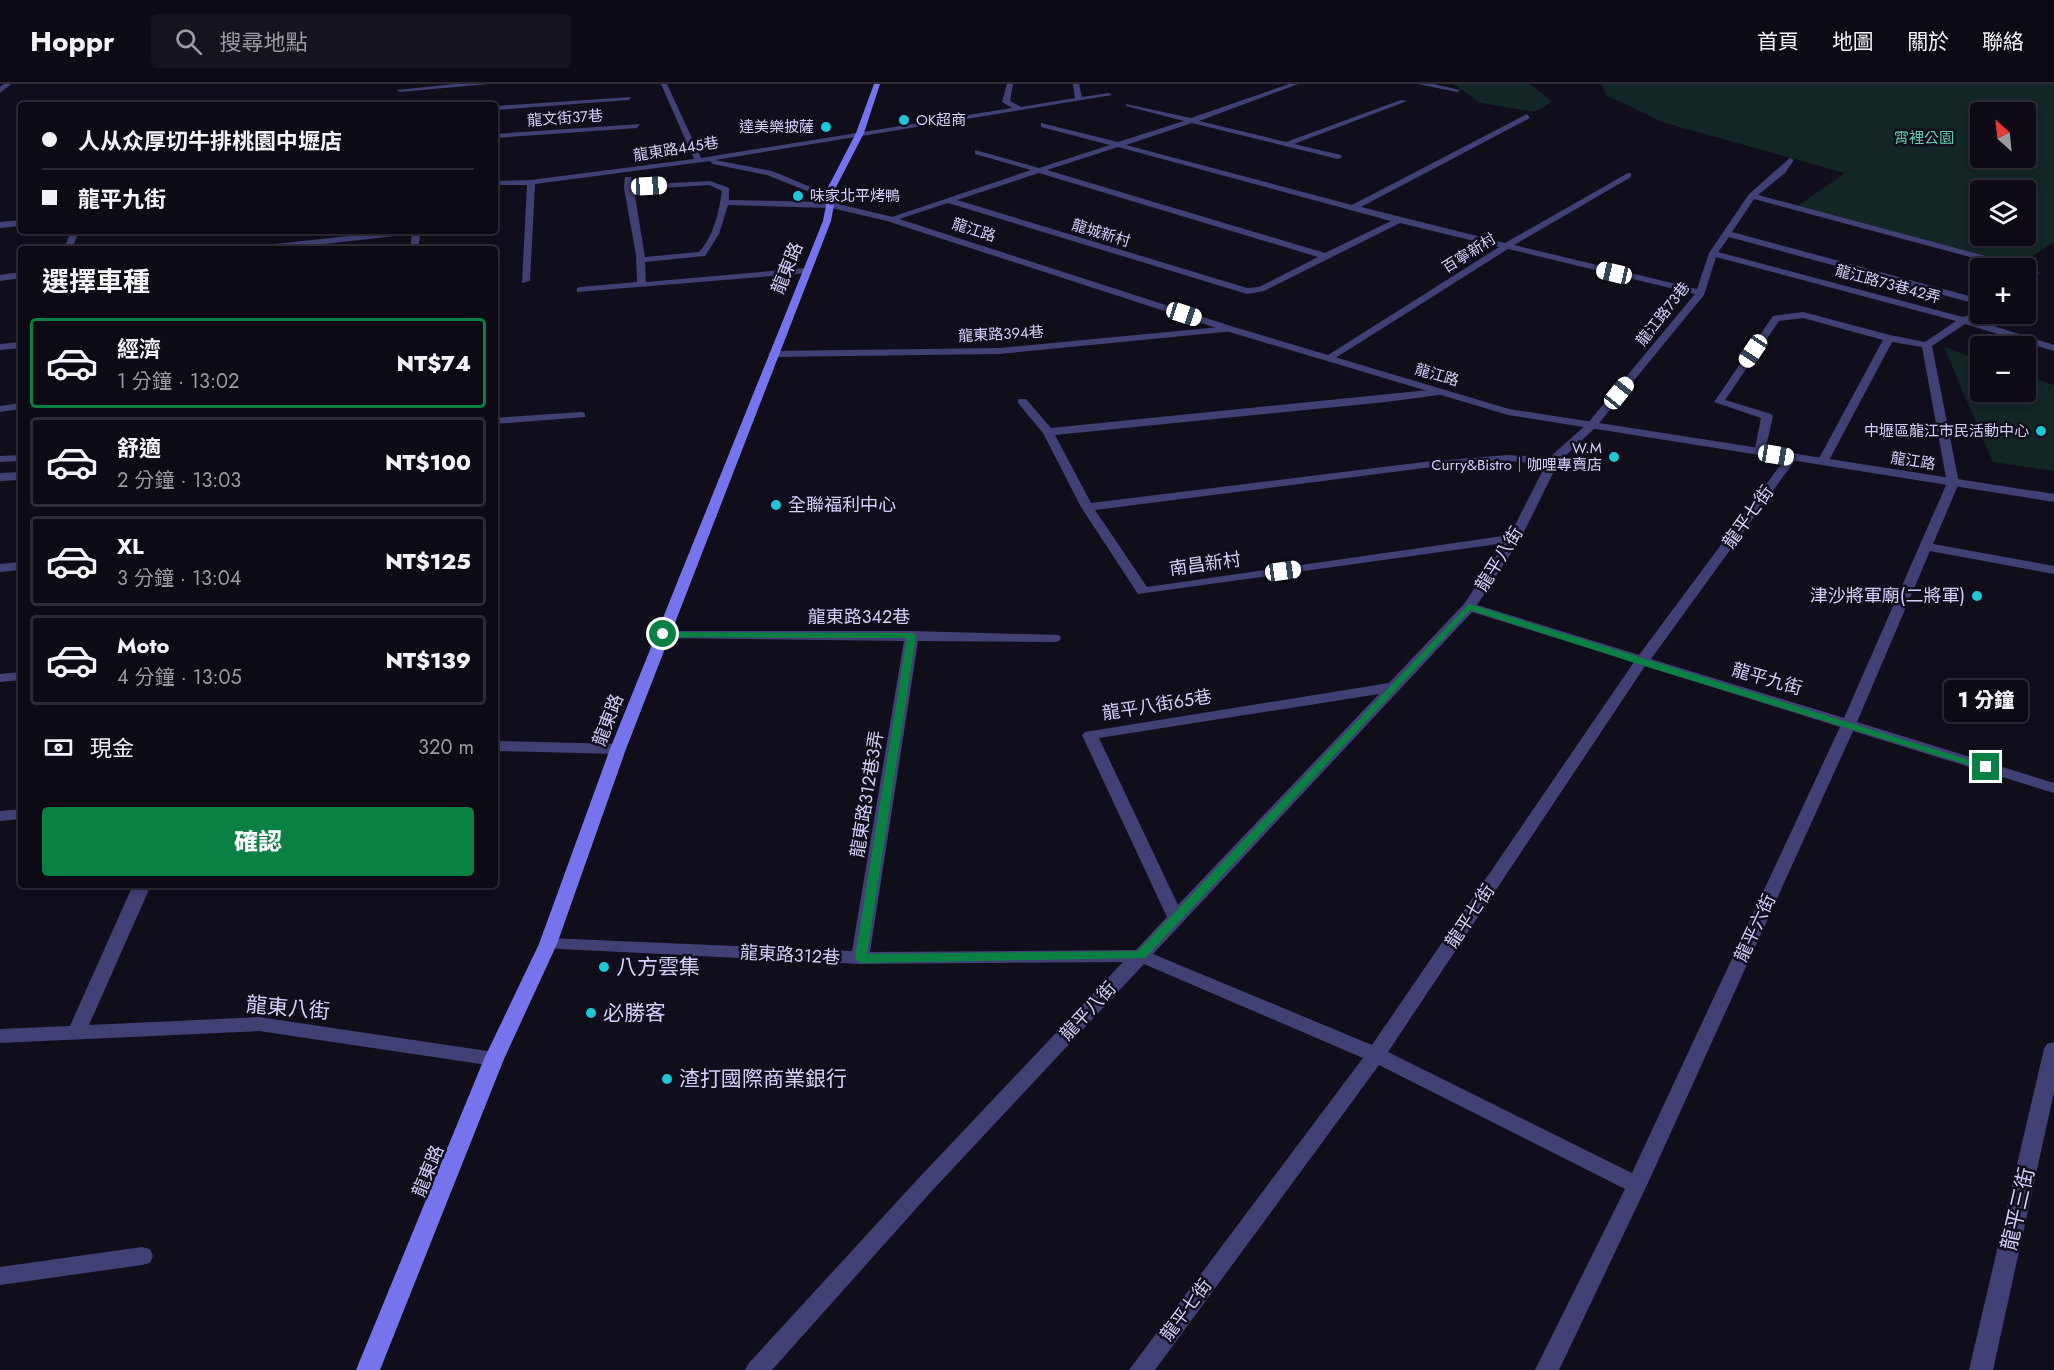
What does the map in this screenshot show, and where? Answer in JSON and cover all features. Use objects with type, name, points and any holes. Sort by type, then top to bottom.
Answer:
[{"type":"street","points":[[0,91],[8,84]]},
{"type":"street","points":[[400,91],[485,84]]},
{"type":"street","points":[[664,84],[698,160],[733,164],[770,172],[829,201]]},
{"type":"street","name":"龍東路","points":[[368,1370],[494,1059],[548,944],[618,749],[827,220],[829,201],[860,133],[877,84]]},
{"type":"street","points":[[1010,84],[1006,102],[1019,109]]},
{"type":"street","points":[[1076,84],[1079,100]]},
{"type":"street","points":[[890,219],[1194,120],[1294,84]]},
{"type":"street","points":[[1421,84],[1457,90]]},
{"type":"street","name":"龍東路445巷","points":[[498,183],[531,182],[698,160],[1110,95]]},
{"type":"street","points":[[498,108],[628,98]]},
{"type":"street","points":[[1289,143],[1403,101]]},
{"type":"street","points":[[1128,105],[1289,143],[1338,157]]},
{"type":"street","points":[[1355,207],[1527,116]]},
{"type":"street","points":[[1044,125],[1399,220],[1701,293]]},
{"type":"street","name":"龍文街37巷","points":[[498,136],[637,126]]},
{"type":"street","points":[[978,152],[1325,256],[1399,220]]},
{"type":"street","name":"龍江路73巷","points":[[1591,426],[1701,293],[1713,253],[1729,234],[1752,196],[1782,171],[1791,160]]},
{"type":"street","points":[[628,170],[628,188],[642,285]]},
{"type":"street","name":"百寧新村","points":[[1329,359],[1505,247],[1628,175]]},
{"type":"street","points":[[525,281],[531,182]]},
{"type":"street","points":[[628,188],[710,183],[726,190],[725,202],[709,249],[702,254],[640,260]]},
{"type":"street","points":[[1752,196],[1983,258]]},
{"type":"street","name":"龍城新村","points":[[948,200],[1247,291],[1261,289],[1325,256]]},
{"type":"street","points":[[725,202],[829,201]]},
{"type":"street","name":"龍江路","points":[[829,201],[1230,329],[1508,412],[2054,498]]},
{"type":"street","points":[[0,225],[18,223]]},
{"type":"street","points":[[284,246],[390,234]]},
{"type":"street","points":[[1729,234],[1970,299]]},
{"type":"street","name":"龍江路73巷42弄","points":[[1713,253],[1964,320],[2054,348]]},
{"type":"street","points":[[580,290],[806,271]]},
{"type":"street","points":[[0,278],[18,275]]},
{"type":"street","points":[[1760,453],[1767,416],[1719,402],[1776,318],[1803,315],[1889,338],[1926,345],[1970,316]]},
{"type":"street","name":"龍東路394巷","points":[[773,354],[999,351],[1230,329]]},
{"type":"street","points":[[1823,462],[1889,338]]},
{"type":"street","points":[[0,347],[18,345]]},
{"type":"street","points":[[1926,345],[1953,483]]},
{"type":"street","points":[[1048,432],[1439,392]]},
{"type":"street","name":"南昌新村","points":[[1022,401],[1048,432],[1087,507],[1143,591],[1515,538]]},
{"type":"street","points":[[0,409],[18,406]]},
{"type":"street","points":[[498,421],[581,415]]},
{"type":"street","name":"龍平八街","points":[[757,1370],[923,1187],[1469,607],[1515,538],[1553,461],[1591,426]]},
{"type":"street","name":"龍平七街","points":[[1141,1370],[1376,1055],[1641,662],[1792,457]]},
{"type":"street","points":[[0,459],[18,458]]},
{"type":"street","points":[[1087,507],[1424,465],[1507,458],[1553,461]]},
{"type":"street","points":[[0,477],[18,476]]},
{"type":"street","name":"龍平六街","points":[[1547,1370],[1637,1185],[1849,724],[1953,483]]},
{"type":"street","points":[[1926,546],[2054,570]]},
{"type":"street","points":[[0,568],[18,566]]},
{"type":"street","name":"龍平九街","points":[[1469,607],[2054,788]]},
{"type":"street","name":"龍東路342巷","points":[[663,634],[1054,638]]},
{"type":"street","name":"龍東路312巷3弄","points":[[860,958],[912,635]]},
{"type":"street","points":[[0,678],[18,676]]},
{"type":"street","name":"龍平八街65巷","points":[[1176,918],[1090,735],[1394,687]]},
{"type":"street","points":[[498,746],[618,749]]},
{"type":"street","points":[[0,816],[18,814]]},
{"type":"street","points":[[77,1031],[141,888]]},
{"type":"street","name":"龍東路312巷","points":[[548,944],[860,958],[1141,956]]},
{"type":"street","points":[[1141,956],[1376,1055],[1637,1185]]},
{"type":"street","name":"龍東八街","points":[[0,1035],[259,1024],[494,1059]]},
{"type":"street","name":"龍平三街","points":[[1981,1370],[2054,1049]]},
{"type":"street","points":[[0,1276],[142,1256]]},
{"type":"green space","points":[[1453,84],[1530,84],[1552,102],[1534,112],[1481,103]]},
{"type":"green space","name":"霄裡公園","points":[[1602,84],[2054,84],[2054,242],[2030,258],[1989,258],[1798,206],[1845,173],[1662,122],[1606,95]]},
{"type":"green space","points":[[1944,347],[1970,356],[1970,402],[2036,402],[2036,379],[2054,385],[2054,471],[1993,462]]},
{"type":"place","name":"OK超商","points":[[904,120]]},
{"type":"place","name":"達美樂披薩","points":[[826,127]]},
{"type":"place","name":"味家北平烤鴨","points":[[798,196]]},
{"type":"place","name":"中壢區龍江市民活動中心","points":[[2041,431]]},
{"type":"place","name":"W.M Curry&Bistro｜咖哩專賣店","points":[[1614,457]]},
{"type":"place","name":"全聯福利中心","points":[[776,505]]},
{"type":"place","name":"津沙將軍廟(二將軍)","points":[[1977,596]]},
{"type":"place","name":"八方雲集","points":[[604,967]]},
{"type":"place","name":"必勝客","points":[[591,1013]]},
{"type":"place","name":"渣打國際商業銀行","points":[[667,1079]]},
{"type":"route","points":[[663,634],[912,635],[860,958],[1141,956],[1469,607],[1986,767]]}]
